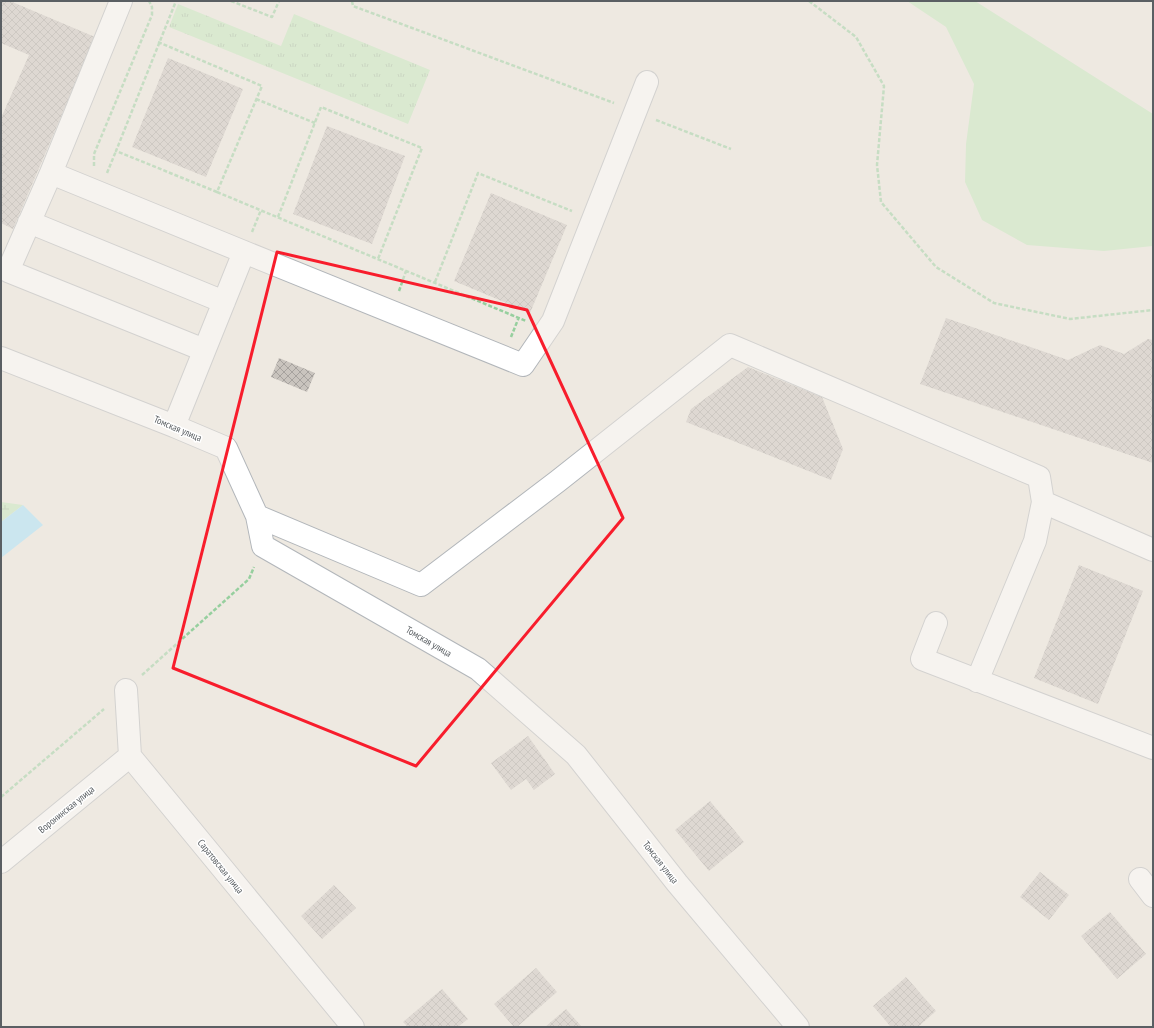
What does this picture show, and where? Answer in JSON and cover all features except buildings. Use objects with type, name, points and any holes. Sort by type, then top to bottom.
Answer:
[{"type":"street","points":[[121,1],[51,173],[29,222],[5,269],[204,350]]},
{"type":"street","points":[[51,173],[523,365],[553,321],[647,82]]},
{"type":"street","points":[[29,222],[224,302]]},
{"type":"street","points":[[174,426],[244,252]]},
{"type":"street","points":[[256,516],[421,585],[558,481],[730,345],[1039,477],[1043,502],[1035,541],[977,681]]},
{"type":"street","name":"Томская улица","points":[[1,358],[226,448],[256,516],[263,546],[478,669],[576,755],[677,883],[798,1027]]},
{"type":"street","points":[[1043,502],[1153,550]]},
{"type":"street","points":[[936,623],[922,659],[1153,748]]},
{"type":"street","points":[[126,690],[130,756]]},
{"type":"street","name":"Воронинская улица","points":[[1,862],[130,756]]},
{"type":"street","name":"Саратовская улица","points":[[130,756],[353,1027]]},
{"type":"path","points":[[95,171],[94,154],[152,15],[152,7],[149,1]]},
{"type":"path","points":[[176,1],[158,42],[116,151],[533,323]]},
{"type":"path","points":[[231,1],[272,17],[279,1]]},
{"type":"path","points":[[352,1],[353,6],[636,111],[731,149]]},
{"type":"path","points":[[809,1],[856,37],[884,86],[877,165],[881,202],[936,267],[994,303],[1070,319],[1153,310]]},
{"type":"path","points":[[158,42],[262,86],[217,192]]},
{"type":"path","points":[[256,99],[315,123]]},
{"type":"path","points":[[278,217],[321,107],[422,148],[378,259]]},
{"type":"path","points":[[434,282],[478,173],[578,214]]},
{"type":"highlighted area","points":[[277,252],[527,310],[623,518],[416,766],[173,668]]},
{"type":"green space","points":[[907,1],[975,1],[1153,114],[1153,246],[1104,251],[1027,245],[982,220],[965,182],[966,144],[974,84],[946,27]]},
{"type":"green space","points":[[178,4],[281,46],[294,14],[430,70],[408,124],[169,27]]},
{"type":"green space","points":[[1,502],[23,505],[1,522]]},
{"type":"water","points":[[23,505],[43,525],[1,558],[1,522]]}]
